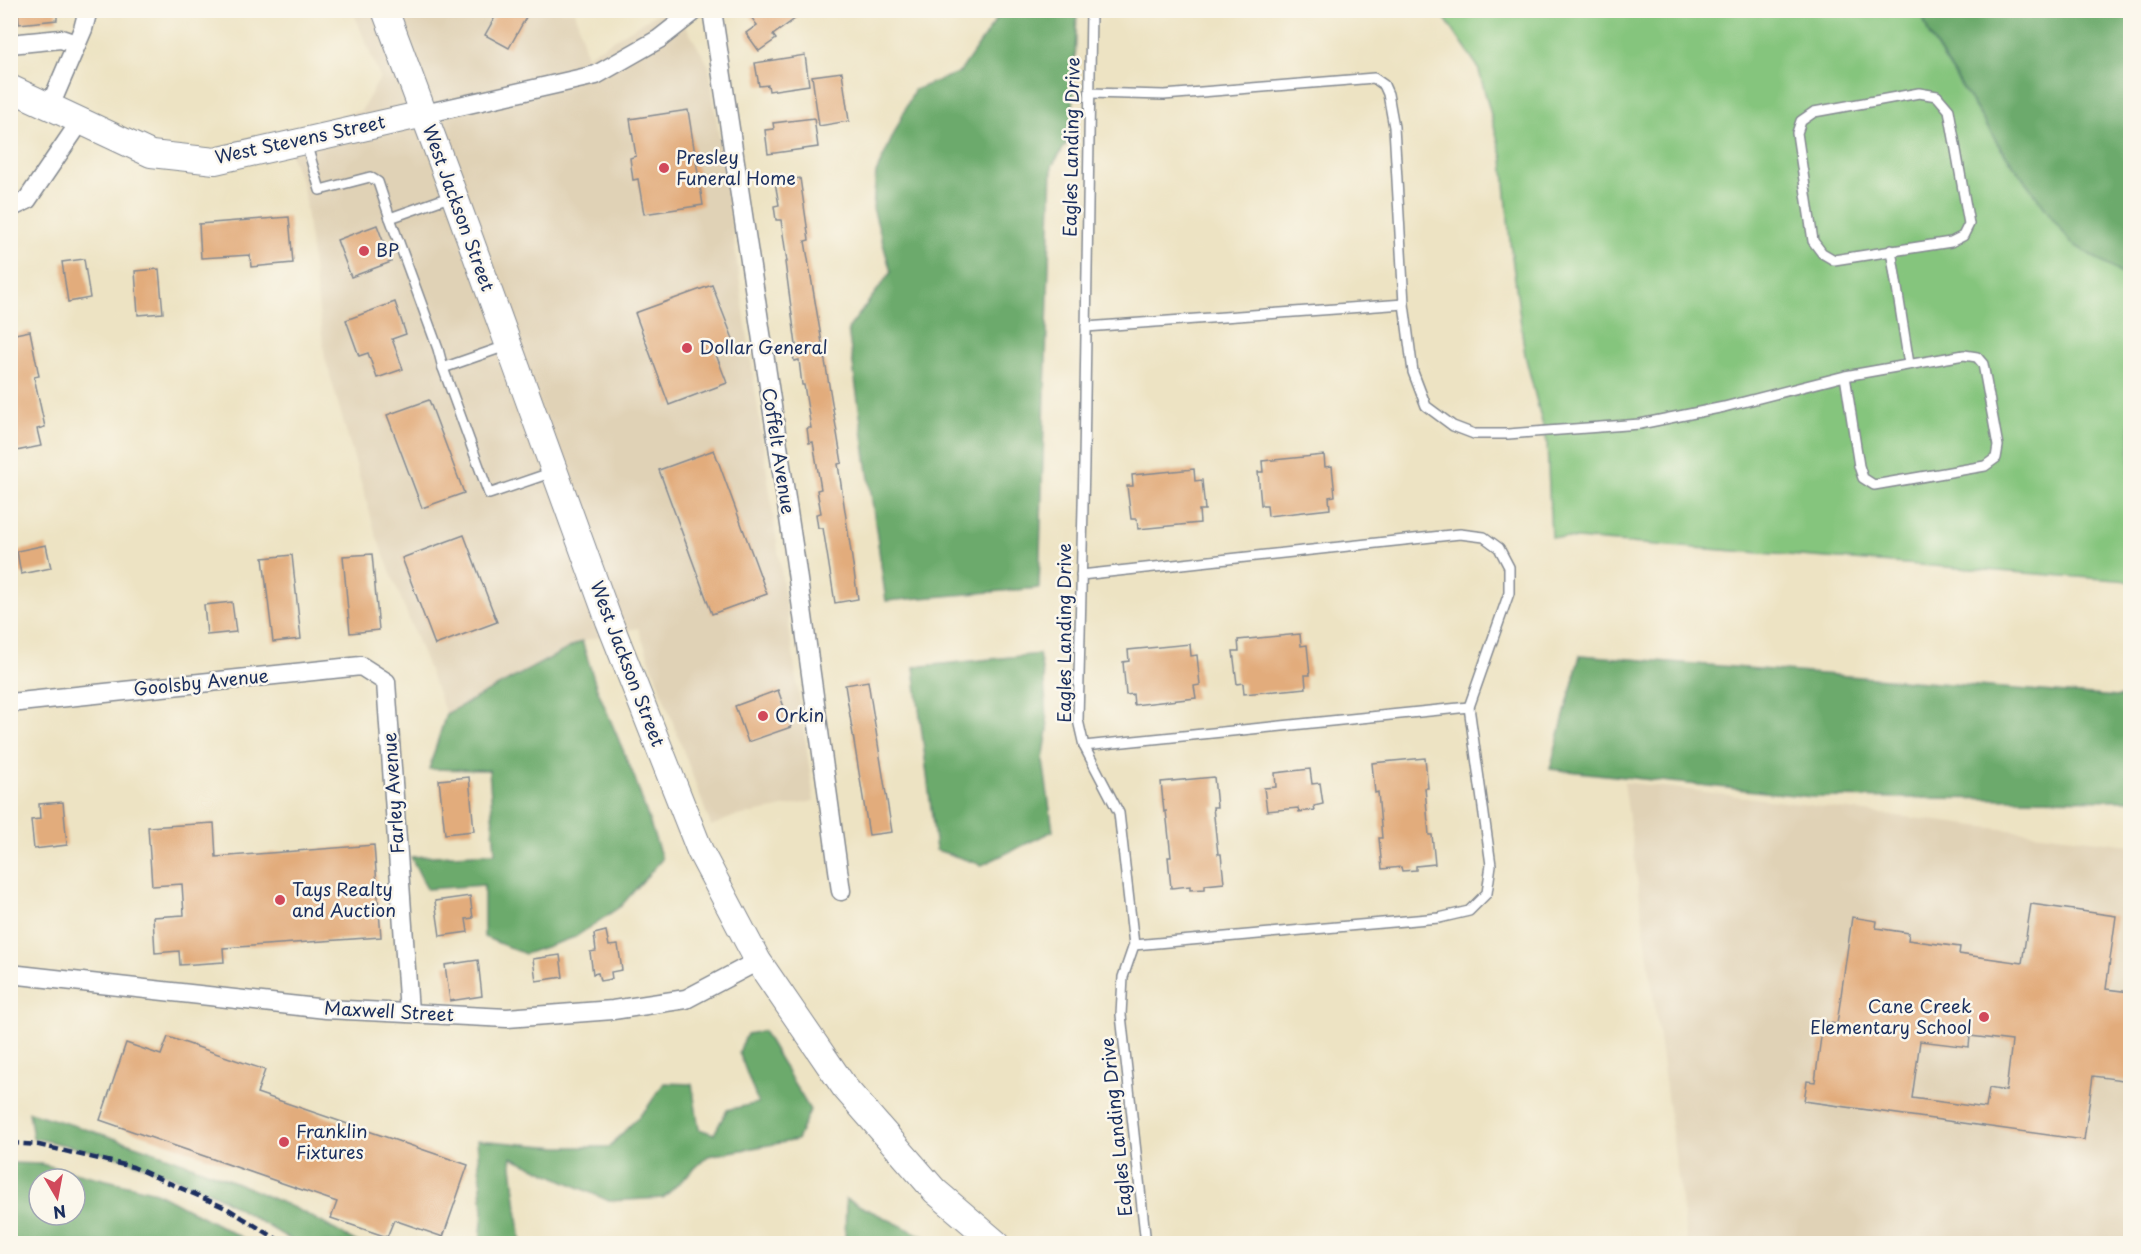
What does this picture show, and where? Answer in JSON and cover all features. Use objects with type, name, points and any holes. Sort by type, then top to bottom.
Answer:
[{"type":"street","points":[[50,106],[88,10]]},
{"type":"street","name":"West Jackson Street","points":[[385,10],[609,621],[700,851],[758,961],[845,1088],[935,1191],[997,1244]]},
{"type":"street","points":[[424,114],[596,75],[658,39],[696,10]]},
{"type":"street","name":"Coffelt Avenue","points":[[712,10],[795,558],[841,891]]},
{"type":"street","points":[[10,44],[61,39],[76,44]]},
{"type":"street","name":"West Stevens Street","points":[[10,88],[151,154],[215,162],[424,114]]},
{"type":"street","points":[[10,208],[27,200],[80,122]]},
{"type":"street","name":"Goolsby Avenue","points":[[10,703],[361,666],[386,682]]},
{"type":"street","name":"Farley Avenue","points":[[386,682],[409,1012]]},
{"type":"street","name":"Maxwell Street","points":[[10,974],[326,1009],[507,1018],[613,1010],[686,999],[758,961]]},
{"type":"lane","name":"Eagles Landing Drive","points":[[1091,10],[1077,720],[1084,746],[1119,813],[1134,945],[1123,977],[1121,1015],[1146,1244]]},
{"type":"lane","points":[[1090,93],[1164,95],[1374,78],[1384,85],[1388,94],[1394,127],[1404,304],[1413,372],[1426,406],[1453,426],[1474,434],[1508,434],[1640,424],[1724,407],[1845,376],[1965,356],[1977,357],[1983,364],[1998,446],[1996,458],[1985,466],[1874,485],[1863,478],[1859,466],[1845,376]]},
{"type":"lane","points":[[1919,93],[1937,96],[1948,110],[1969,224],[1964,236],[1951,242],[1891,250],[1834,260],[1822,253],[1813,241],[1797,133],[1801,121],[1814,112],[1919,93]]},
{"type":"lane","points":[[305,141],[320,190],[370,177],[378,182],[438,349],[442,368],[489,494],[555,471]]},
{"type":"lane","points":[[390,218],[454,195]]},
{"type":"lane","points":[[1891,250],[1909,364]]},
{"type":"lane","points":[[1086,327],[1404,304]]},
{"type":"lane","points":[[442,368],[509,345]]},
{"type":"lane","points":[[1081,575],[1460,534],[1484,537],[1499,549],[1509,567],[1509,593],[1469,707],[1491,865],[1487,893],[1469,911],[1439,918],[1134,945]]},
{"type":"lane","points":[[1084,746],[1469,707]]},
{"type":"shaded area","points":[[353,11],[575,11],[587,56],[661,11],[677,11],[709,66],[814,801],[733,817],[711,826],[638,628],[582,641],[446,714],[376,535],[325,358],[303,187],[281,130],[361,111],[380,78]]},
{"type":"shaded area","points":[[1624,782],[2130,845],[2130,1243],[1687,1243]]},
{"type":"green space","points":[[1002,11],[1077,11],[1072,135],[1052,166],[1039,588],[886,601],[848,329],[891,272],[873,208],[876,173],[914,90],[960,72]]},
{"type":"green space","points":[[1440,11],[1921,11],[1929,35],[2000,147],[2071,243],[2130,279],[2130,581],[1551,537],[1547,442],[1525,355],[1510,242],[1503,159],[1478,67]]},
{"type":"green space","points":[[1921,11],[2130,11],[2130,279],[2071,243],[2000,147],[1929,34]]},
{"type":"green space","points":[[582,641],[596,686],[634,776],[662,859],[621,906],[575,937],[525,954],[484,937],[484,885],[427,889],[411,857],[495,853],[489,770],[429,769],[446,714]]},
{"type":"green space","points":[[1039,654],[1044,680],[1048,730],[1043,760],[1053,831],[982,865],[936,850],[914,667]]},
{"type":"green space","points":[[1580,655],[2130,698],[2130,800],[1812,797],[1550,769]]},
{"type":"green space","points":[[763,1031],[810,1110],[797,1140],[708,1156],[663,1198],[609,1201],[511,1157],[521,1243],[480,1243],[483,1211],[477,1140],[559,1147],[609,1147],[647,1108],[664,1083],[692,1084],[699,1129],[714,1134],[727,1110],[758,1103],[739,1052],[747,1034]]},
{"type":"green space","points":[[29,1112],[126,1142],[221,1176],[293,1207],[359,1243],[296,1243],[216,1195],[171,1176],[123,1158],[33,1138]]},
{"type":"green space","points":[[11,1163],[41,1164],[53,1167],[27,1167],[27,1227],[87,1227],[87,1175],[156,1192],[252,1243],[11,1243]]},
{"type":"green space","points":[[846,1199],[933,1241],[935,1243],[845,1243]]},
{"type":"building","points":[[18,10],[57,10],[57,20],[19,24]]},
{"type":"building","points":[[499,10],[530,10],[509,48],[485,35]]},
{"type":"building","points":[[760,10],[807,10],[773,35],[776,39],[759,51],[746,33],[757,25],[751,17]]},
{"type":"building","points":[[805,55],[809,85],[769,91],[768,85],[759,86],[755,63]]},
{"type":"building","points":[[842,72],[849,121],[819,126],[812,76]]},
{"type":"building","name":"Presley Funeral Home","points":[[688,110],[703,205],[644,214],[638,179],[633,180],[630,158],[636,156],[630,119]]},
{"type":"building","points":[[814,118],[818,147],[768,154],[765,130],[774,129],[773,123]]},
{"type":"building","points":[[800,178],[809,240],[805,241],[842,463],[838,464],[858,599],[835,603],[823,528],[818,528],[816,514],[821,513],[817,490],[821,489],[813,442],[809,443],[807,428],[811,428],[799,360],[794,361],[792,346],[796,345],[785,262],[787,262],[781,220],[776,220],[774,206],[779,205],[775,182]]},
{"type":"building","points":[[289,217],[293,263],[251,267],[250,255],[201,258],[199,224]]},
{"type":"building","name":"BP","points":[[377,225],[391,262],[351,277],[337,240]]},
{"type":"building","points":[[84,259],[90,298],[68,302],[62,262]]},
{"type":"building","points":[[159,269],[163,313],[138,315],[135,271]]},
{"type":"building","name":"Dollar General","points":[[712,285],[735,344],[715,352],[727,383],[669,405],[635,313]]},
{"type":"building","points":[[395,302],[406,334],[392,339],[403,369],[377,378],[368,353],[359,356],[346,320]]},
{"type":"building","points":[[30,331],[39,376],[34,377],[45,427],[37,429],[41,446],[16,451],[10,427],[10,335]]},
{"type":"building","points":[[429,400],[464,493],[422,508],[387,415]]},
{"type":"building","points":[[714,450],[767,594],[712,614],[659,470]]},
{"type":"building","points":[[1324,455],[1325,467],[1332,466],[1335,496],[1329,497],[1330,509],[1268,516],[1267,505],[1261,505],[1258,472],[1263,472],[1262,461]]},
{"type":"building","points":[[1194,469],[1195,481],[1202,480],[1205,510],[1199,510],[1200,523],[1138,529],[1137,519],[1131,519],[1127,486],[1133,486],[1132,475]]},
{"type":"building","points":[[464,535],[497,622],[435,645],[402,558]]},
{"type":"building","points":[[46,545],[51,568],[21,574],[17,551]]},
{"type":"building","points":[[372,554],[379,630],[350,633],[343,556]]},
{"type":"building","points":[[292,555],[301,639],[273,642],[263,558]]},
{"type":"building","points":[[232,602],[236,632],[207,635],[204,605]]},
{"type":"building","points":[[1300,634],[1301,646],[1307,645],[1310,675],[1305,675],[1306,688],[1244,694],[1243,683],[1237,684],[1233,651],[1239,651],[1238,640]]},
{"type":"building","points":[[1190,644],[1191,656],[1197,655],[1200,685],[1194,686],[1196,698],[1134,705],[1133,694],[1126,695],[1123,662],[1129,661],[1128,650]]},
{"type":"building","points":[[868,681],[892,832],[869,835],[845,685]]},
{"type":"building","name":"Orkin","points":[[778,690],[791,727],[748,742],[735,706]]},
{"type":"building","points":[[1425,758],[1429,835],[1432,835],[1435,864],[1416,866],[1416,870],[1402,871],[1401,867],[1382,869],[1378,792],[1375,793],[1372,763]]},
{"type":"building","points":[[1310,769],[1312,784],[1320,783],[1323,804],[1314,806],[1315,810],[1299,812],[1298,808],[1267,811],[1264,788],[1276,787],[1275,773]]},
{"type":"building","points":[[469,777],[474,831],[445,834],[439,780]]},
{"type":"building","points":[[1214,777],[1217,807],[1213,807],[1224,883],[1205,885],[1205,889],[1190,890],[1190,886],[1171,888],[1168,857],[1171,857],[1161,782]]},
{"type":"building","points":[[63,802],[67,845],[34,849],[31,820],[40,819],[39,804]]},
{"type":"building","name":"Tays Realty and Auction","points":[[214,823],[216,857],[374,845],[381,937],[223,948],[224,962],[180,965],[179,951],[155,953],[153,917],[184,915],[182,884],[152,886],[148,827]]},
{"type":"building","points":[[470,896],[473,918],[466,919],[468,932],[440,936],[435,901]]},
{"type":"building","name":"Cane Creek Elementary School","points":[[2031,904],[2116,916],[2106,989],[2130,992],[2130,1081],[2093,1076],[2084,1140],[1804,1101],[1807,1081],[1815,1082],[1823,1022],[1837,1024],[1852,917],[1877,921],[1876,928],[1909,933],[1908,940],[1960,947],[1959,954],[2022,963]],"holes":[[[1970,1036],[2012,1041],[2006,1091],[1989,1088],[1986,1108],[1912,1098],[1920,1041],[1969,1047]]]},
{"type":"building","points":[[606,931],[609,946],[618,945],[622,970],[611,972],[612,979],[600,981],[598,973],[593,974],[590,952],[596,951],[594,934]]},
{"type":"building","points":[[560,955],[563,977],[536,981],[533,959]]},
{"type":"building","points":[[478,960],[482,996],[450,1001],[445,965]]},
{"type":"building","name":"Franklin Fixtures","points":[[168,1037],[265,1070],[257,1093],[468,1165],[443,1237],[394,1220],[387,1237],[331,1218],[337,1202],[100,1120],[126,1043],[161,1055]]},
{"type":"railway","points":[[10,1143],[39,1145],[133,1167],[228,1209],[285,1244]]},
{"type":"place","name":"Presley Funeral Home","points":[[664,168]]},
{"type":"place","name":"BP","points":[[364,251]]},
{"type":"place","name":"Dollar General","points":[[687,348]]},
{"type":"place","name":"Orkin","points":[[763,716]]},
{"type":"place","name":"Tays Realty and Auction","points":[[280,900]]},
{"type":"place","name":"Cane Creek Elementary School","points":[[1984,1017]]},
{"type":"place","name":"Franklin Fixtures","points":[[284,1142]]}]
